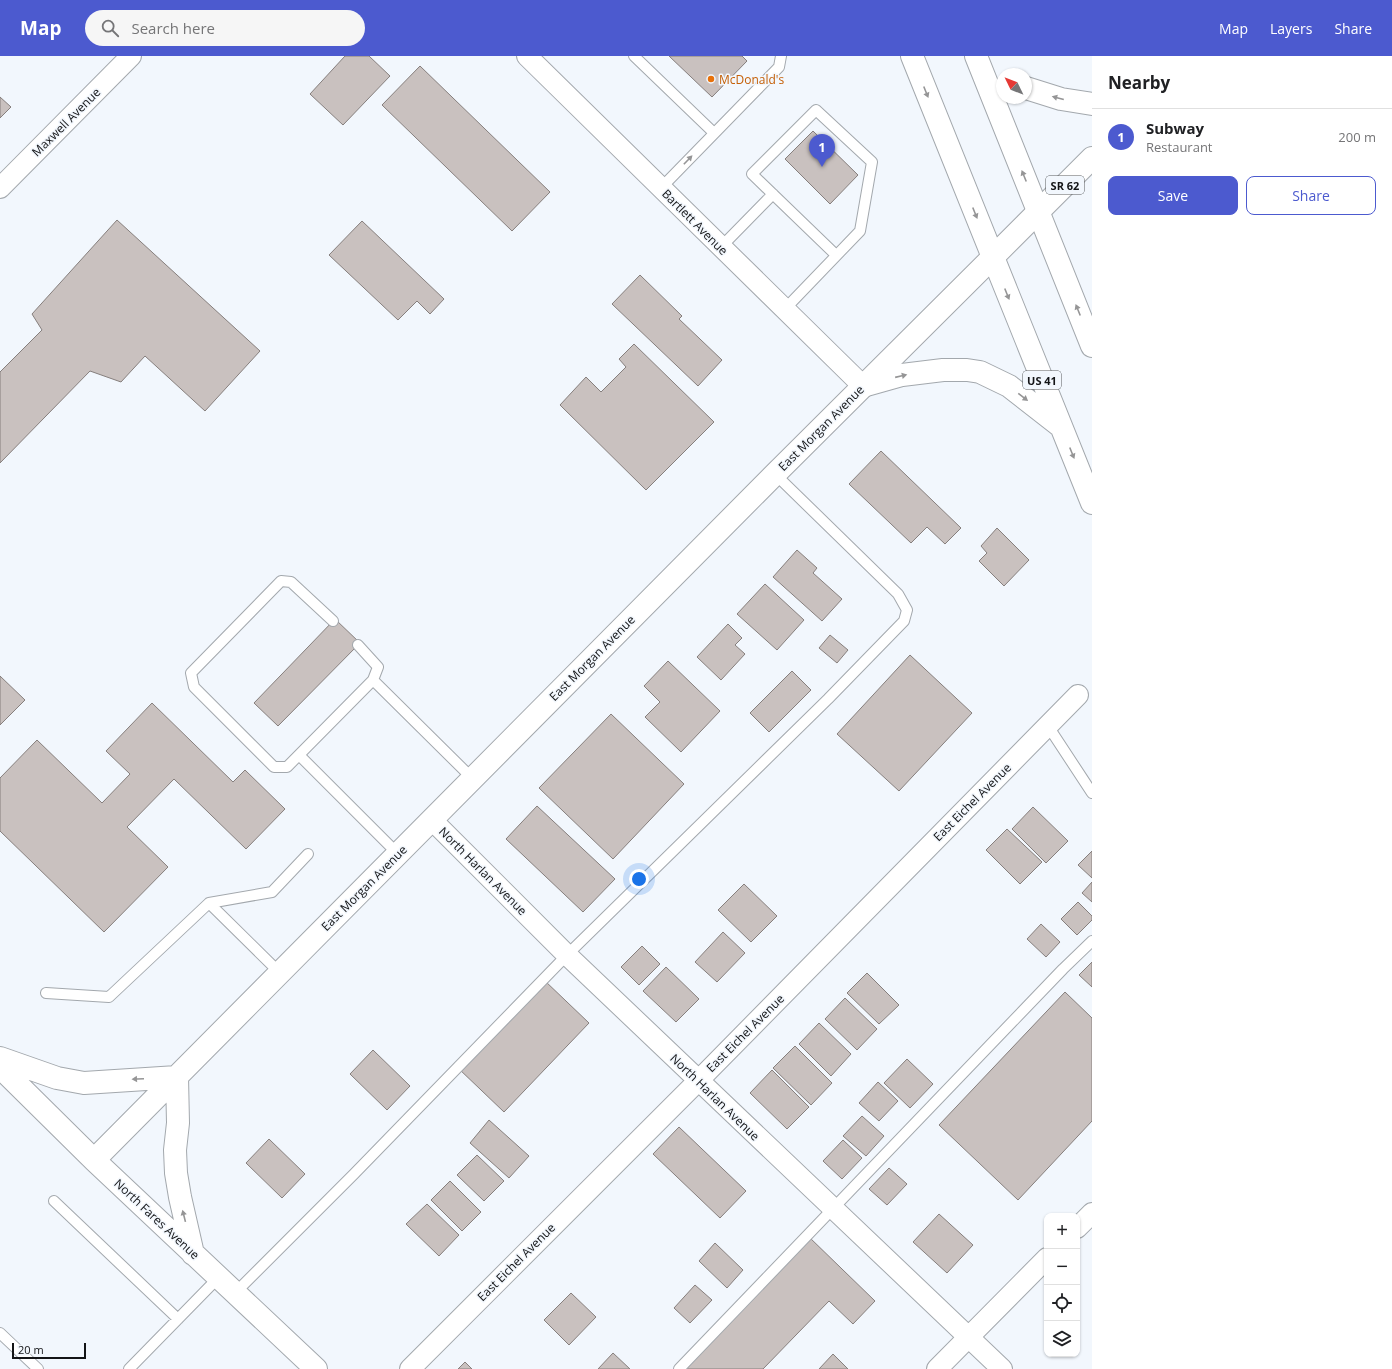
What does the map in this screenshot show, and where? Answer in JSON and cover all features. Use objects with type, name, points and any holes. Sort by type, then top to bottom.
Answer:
[{"type":"main road","name":"US 41","points":[[912,56],[1092,503]]},
{"type":"main road","points":[[987,70],[1038,212],[1092,346]]},
{"type":"main road","points":[[1032,90],[1061,99],[1092,104]]},
{"type":"main road","name":"East Morgan Avenue","points":[[94,1160],[775,474],[1092,158]]},
{"type":"main road","points":[[863,386],[902,375],[943,370],[968,370],[980,372],[1010,386],[1061,426]]},
{"type":"main road","points":[[0,1058],[57,1078],[84,1083],[177,1077],[178,1123],[175,1150],[176,1173],[193,1254]]},
{"type":"main road","name":"North Fares Avenue","points":[[0,1067],[94,1160],[316,1369]]},
{"type":"street","name":"Maxwell Avenue","points":[[0,188],[131,56]]},
{"type":"street","name":"Bartlett Avenue","points":[[527,56],[863,386]]},
{"type":"street","name":"East Eichel Avenue","points":[[410,1369],[698,1081],[1078,695]]},
{"type":"street","name":"North Harlan Avenue","points":[[432,820],[567,956],[1002,1369]]},
{"type":"street","points":[[1080,1225],[1092,1213]]},
{"type":"street","points":[[937,1369],[1044,1261]]},
{"type":"lane","points":[[634,56],[714,133]]},
{"type":"lane","points":[[661,188],[779,67],[781,56]]},
{"type":"lane","points":[[784,310],[860,231],[872,162],[816,110],[752,174],[836,255]]},
{"type":"lane","points":[[721,247],[773,194]]},
{"type":"lane","points":[[235,1293],[354,1174],[567,956],[828,699],[904,621],[907,610],[898,594],[775,474]]},
{"type":"lane","points":[[333,621],[291,582],[281,581],[191,673],[194,688],[274,767],[287,767],[373,680],[378,667],[358,645]]},
{"type":"lane","points":[[373,680],[473,779]]},
{"type":"lane","points":[[1048,726],[1092,793]]},
{"type":"lane","points":[[299,755],[398,854]]},
{"type":"lane","points":[[46,993],[109,997],[209,903],[272,892],[308,854]]},
{"type":"lane","points":[[209,903],[280,972]]},
{"type":"lane","points":[[679,1369],[1063,969],[1092,941]]},
{"type":"lane","points":[[54,1201],[178,1319]]},
{"type":"lane","points":[[129,1369],[218,1277]]},
{"type":"lane","points":[[0,1333],[38,1369]]},
{"type":"building","points":[[345,56],[369,56],[390,76],[343,125],[310,94]]},
{"type":"building","name":"McDonald's","points":[[669,56],[742,56],[747,61],[712,97]]},
{"type":"building","points":[[420,66],[550,192],[512,231],[382,105]]},
{"type":"building","points":[[0,97],[11,107],[0,118]]},
{"type":"building","points":[[813,131],[858,175],[830,204],[785,159]]},
{"type":"building","points":[[117,220],[260,351],[205,411],[145,356],[121,382],[90,371],[0,463],[0,372],[42,330],[32,314]]},
{"type":"building","points":[[362,221],[444,299],[430,314],[417,301],[398,320],[329,255]]},
{"type":"building","points":[[640,275],[682,316],[679,319],[722,360],[698,386],[612,304]]},
{"type":"building","points":[[634,344],[714,422],[646,490],[560,405],[586,377],[601,392],[626,367],[619,359]]},
{"type":"building","points":[[881,451],[961,528],[945,544],[927,527],[911,543],[849,484]]},
{"type":"building","points":[[997,528],[1029,560],[1004,586],[979,561],[987,553],[981,546]]},
{"type":"building","points":[[797,550],[817,568],[813,573],[842,599],[822,621],[773,577]]},
{"type":"building","points":[[765,584],[804,620],[777,650],[737,614]]},
{"type":"building","points":[[335,619],[360,643],[278,726],[254,703]]},
{"type":"building","points":[[728,624],[742,638],[735,645],[745,654],[721,680],[697,657]]},
{"type":"building","points":[[830,635],[848,650],[837,663],[819,648]]},
{"type":"building","points":[[910,655],[972,713],[899,791],[837,734]]},
{"type":"building","points":[[668,661],[720,711],[681,752],[645,717],[660,702],[644,686]]},
{"type":"building","points":[[792,671],[811,690],[769,732],[750,713]]},
{"type":"building","points":[[0,676],[25,700],[0,725]]},
{"type":"building","points":[[152,703],[233,782],[245,770],[285,809],[246,849],[174,779],[127,827],[168,867],[104,932],[0,831],[0,778],[37,740],[102,803],[130,774],[106,751]]},
{"type":"building","points":[[611,714],[684,784],[613,859],[539,788]]},
{"type":"building","points":[[537,806],[615,879],[583,912],[506,839]]},
{"type":"building","points":[[1033,807],[1068,841],[1046,863],[1012,829]]},
{"type":"building","points":[[1007,829],[1042,862],[1020,884],[986,850]]},
{"type":"building","points":[[1092,851],[1092,878],[1078,865]]},
{"type":"building","points":[[1092,882],[1092,902],[1082,893]]},
{"type":"building","points":[[744,884],[777,916],[751,942],[718,910]]},
{"type":"building","points":[[1078,902],[1092,916],[1092,920],[1077,935],[1061,919]]},
{"type":"building","points":[[1041,924],[1060,942],[1046,957],[1027,939]]},
{"type":"building","points":[[723,932],[745,953],[717,982],[695,962]]},
{"type":"building","points":[[642,946],[660,964],[639,985],[621,967]]},
{"type":"building","points":[[1092,962],[1092,987],[1079,975]]},
{"type":"building","points":[[666,967],[699,999],[676,1022],[643,991]]},
{"type":"building","points":[[867,973],[899,1005],[879,1024],[847,993]]},
{"type":"building","points":[[544,980],[589,1023],[504,1112],[458,1068]]},
{"type":"building","points":[[1065,992],[1092,1018],[1092,1121],[1018,1200],[939,1125]]},
{"type":"building","points":[[845,998],[877,1029],[857,1050],[825,1019]]},
{"type":"building","points":[[819,1023],[851,1054],[831,1076],[799,1044]]},
{"type":"building","points":[[795,1046],[832,1083],[811,1105],[773,1068]]},
{"type":"building","points":[[373,1050],[410,1086],[387,1110],[350,1074]]},
{"type":"building","points":[[907,1059],[933,1084],[910,1108],[884,1083]]},
{"type":"building","points":[[772,1070],[809,1107],[787,1129],[750,1093]]},
{"type":"building","points":[[878,1082],[898,1101],[879,1121],[859,1103]]},
{"type":"building","points":[[862,1116],[884,1136],[866,1156],[843,1136]]},
{"type":"building","points":[[489,1120],[529,1156],[509,1178],[470,1143]]},
{"type":"building","points":[[679,1127],[746,1191],[720,1218],[653,1154]]},
{"type":"building","points":[[269,1139],[305,1174],[282,1198],[246,1163]]},
{"type":"building","points":[[843,1140],[862,1158],[842,1179],[823,1161]]},
{"type":"building","points":[[477,1155],[504,1181],[484,1201],[457,1175]]},
{"type":"building","points":[[889,1168],[907,1184],[887,1205],[869,1189]]},
{"type":"building","points":[[450,1181],[481,1212],[462,1231],[431,1200]]},
{"type":"building","points":[[427,1204],[459,1235],[439,1256],[406,1224]]},
{"type":"building","points":[[939,1214],[973,1245],[947,1273],[913,1242]]},
{"type":"building","points":[[808,1236],[875,1301],[853,1324],[829,1301],[763,1369],[680,1369]]},
{"type":"building","points":[[715,1243],[743,1270],[727,1288],[699,1261]]},
{"type":"building","points":[[695,1285],[712,1300],[690,1323],[674,1308]]},
{"type":"building","points":[[571,1293],[596,1317],[569,1345],[544,1320]]},
{"type":"building","points":[[613,1353],[630,1369],[598,1369]]},
{"type":"building","points":[[833,1354],[848,1369],[819,1369]]},
{"type":"building","points":[[465,1362],[472,1369],[458,1369]]},
{"type":"place","name":"McDonald's","points":[[711,79]]},
{"type":"place","name":"Subway","points":[[822,167]]}]
